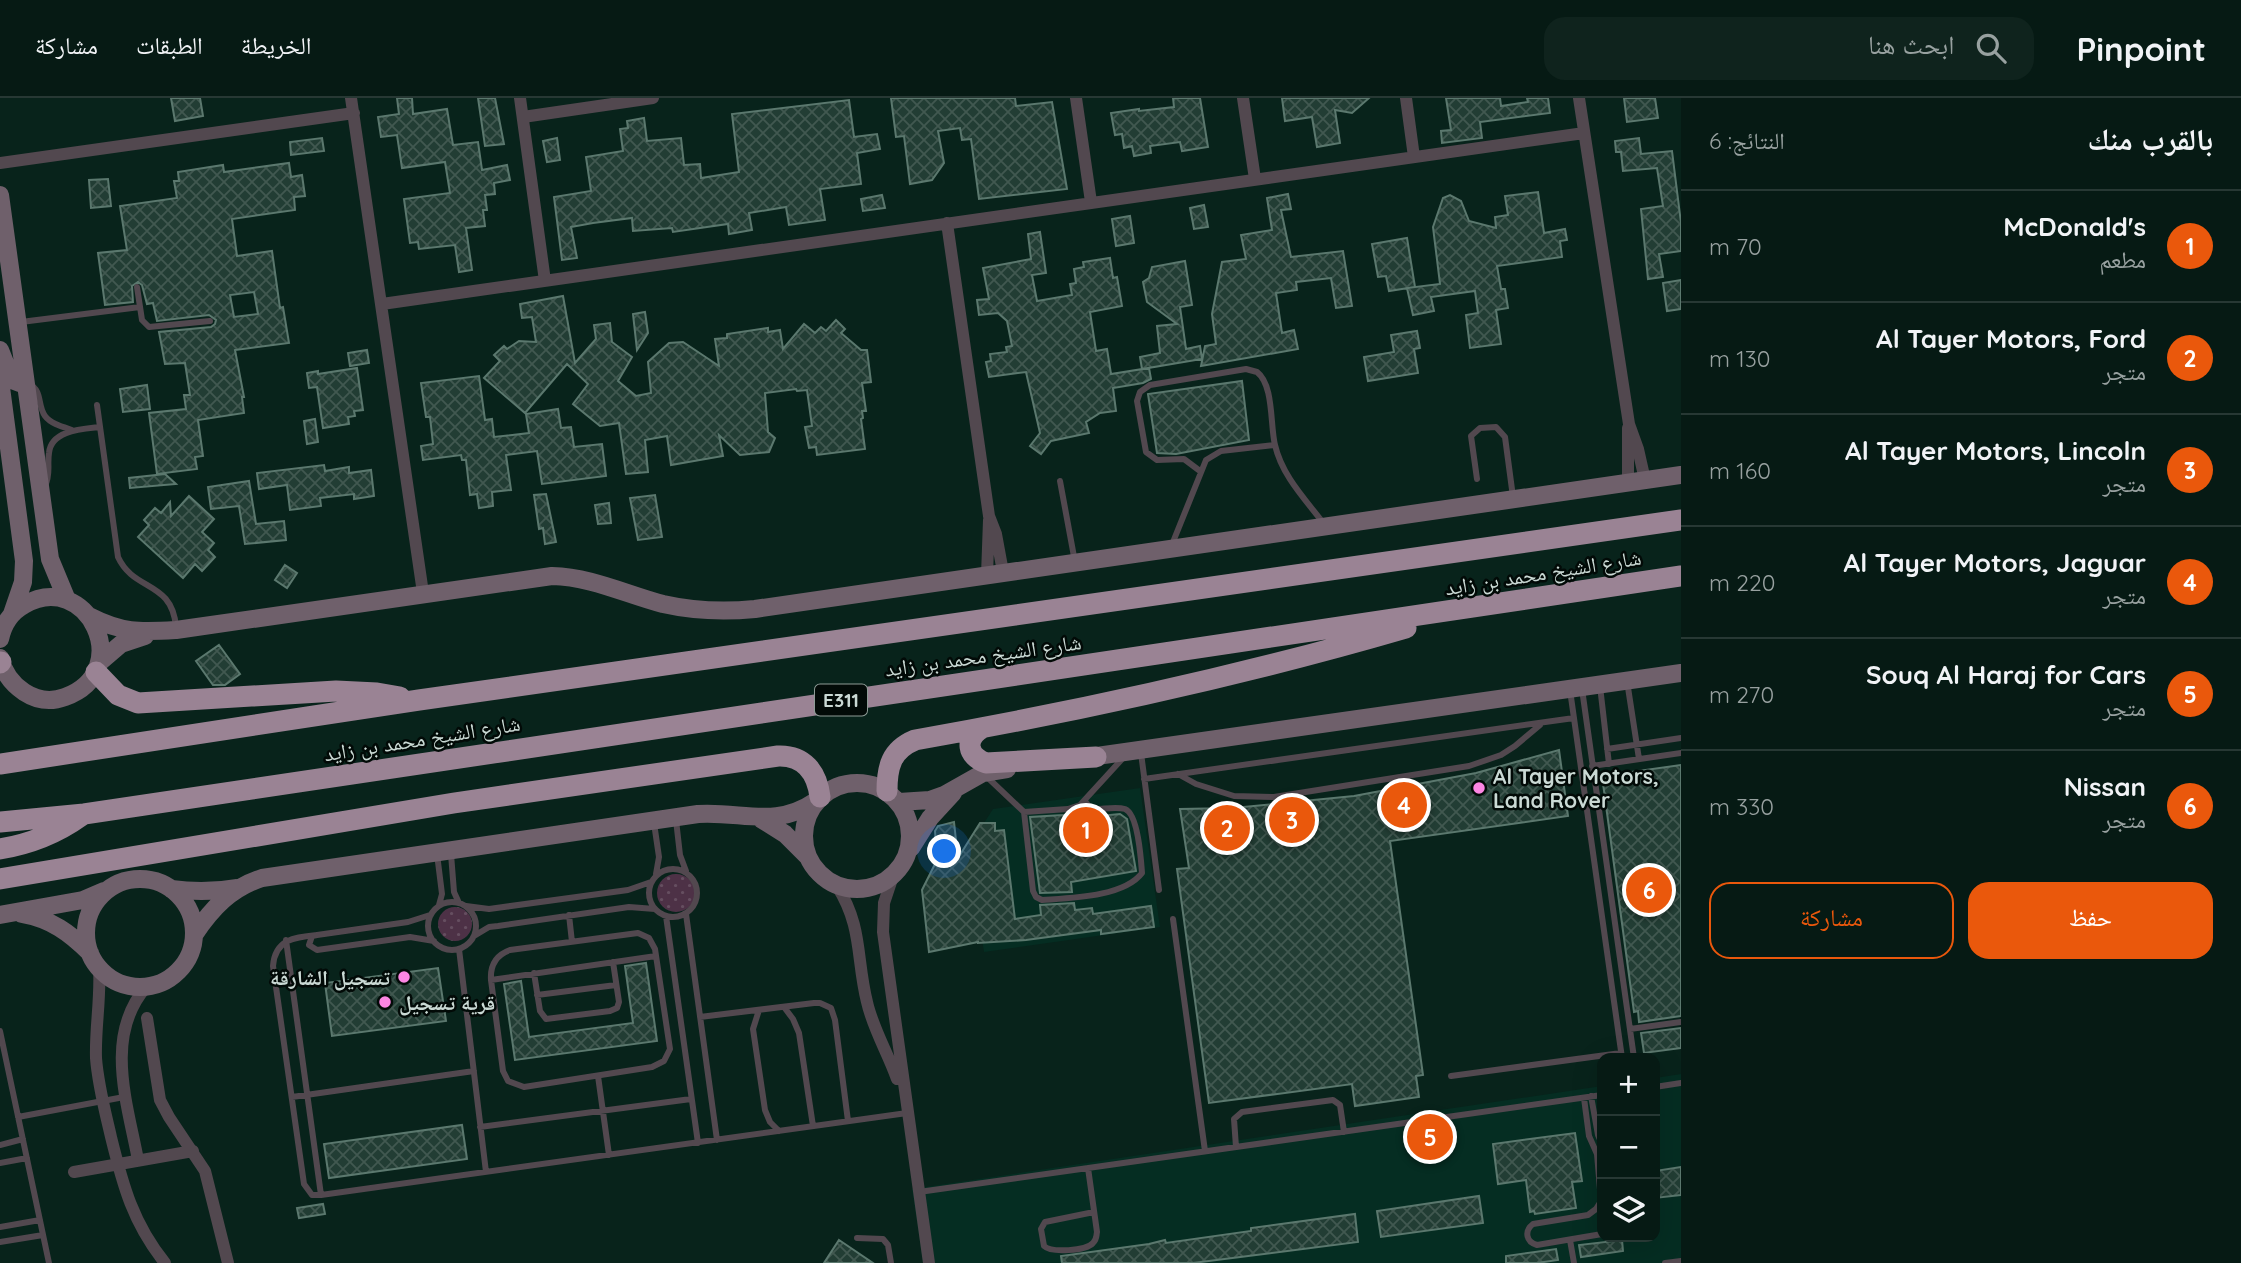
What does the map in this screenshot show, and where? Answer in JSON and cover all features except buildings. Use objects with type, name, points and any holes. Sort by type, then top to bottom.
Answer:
[{"type":"highway","name":"شارع الشيخ محمد بن زايد","points":[[0,764],[419,700],[1681,520]]},
{"type":"highway","name":"شارع الشيخ محمد بن زايد","points":[[0,822],[84,814],[1681,576]]},
{"type":"highway","points":[[893,797],[887,772],[890,761],[905,744],[915,740],[1190,685],[1329,650],[1482,606]]},
{"type":"highway","points":[[98,667],[118,695],[138,703],[336,691],[377,693],[419,700]]},
{"type":"highway","points":[[982,728],[974,733],[969,742],[970,752],[976,759],[986,763],[1096,757]]},
{"type":"highway","points":[[0,750],[76,751]]},
{"type":"highway","points":[[0,879],[454,803],[778,756],[796,758],[811,769],[819,785],[818,799]]},
{"type":"highway","points":[[0,849],[52,835],[84,814]]},
{"type":"main road","points":[[0,195],[52,567],[67,600]]},
{"type":"main road","points":[[0,350],[12,380],[27,382]]},
{"type":"main road","points":[[0,380],[24,562],[23,582],[0,639]]},
{"type":"main road","points":[[0,661],[7,676],[17,687],[30,695],[60,699],[75,694],[87,684],[98,667],[126,641],[172,630],[540,576],[590,580],[679,607],[736,611],[1681,475]]},
{"type":"main road","points":[[7,617],[32,601],[43,598],[67,600],[89,616],[120,629],[172,630]]},
{"type":"main road","points":[[89,616],[100,638],[98,667]]},
{"type":"main road","points":[[171,889],[215,892],[236,888],[262,878],[676,818],[720,813],[773,818],[789,816],[839,786],[860,782],[874,785],[893,797],[930,800],[983,774],[1681,673]]},
{"type":"main road","points":[[758,817],[785,834],[825,878],[837,886],[851,890],[866,889],[881,885],[893,876],[902,866],[930,818],[958,788]]},
{"type":"main road","points":[[893,797],[910,827],[908,853]]},
{"type":"main road","points":[[808,857],[804,828],[808,814],[818,799]]},
{"type":"main road","points":[[139,879],[155,881],[171,889],[184,901],[192,917],[194,934],[190,953],[180,970],[165,981],[146,987],[129,986],[112,979],[75,937],[57,925],[37,917],[8,914],[83,900],[122,882],[139,879]]},
{"type":"main road","points":[[194,934],[206,917],[236,888]]},
{"type":"main road","points":[[94,960],[86,936],[88,918],[96,902],[107,890]]},
{"type":"street","points":[[351,98],[423,593]]},
{"type":"street","points":[[520,98],[545,281]]},
{"type":"street","points":[[523,117],[653,98]]},
{"type":"street","points":[[1076,98],[1091,202]]},
{"type":"street","points":[[1243,98],[1255,179]]},
{"type":"street","points":[[1406,98],[1414,156]]},
{"type":"street","points":[[1579,98],[1629,424],[1638,449],[1636,481]]},
{"type":"street","points":[[0,163],[354,113]]},
{"type":"street","points":[[382,304],[1584,132]]},
{"type":"street","points":[[947,223],[989,516],[996,534],[995,573]]},
{"type":"street","points":[[893,876],[884,903],[883,932],[929,1263]]},
{"type":"street","points":[[837,886],[851,911],[855,925],[864,991],[872,1019],[891,1061],[908,1113]]},
{"type":"street","points":[[94,960],[100,999],[96,1058],[102,1101],[124,1190],[138,1223],[165,1263]]},
{"type":"street","points":[[138,1160],[126,1096],[121,1047],[122,1034],[131,1008],[146,987]]},
{"type":"street","points":[[147,1018],[160,1100],[210,1183],[228,1263]]},
{"type":"street","points":[[74,1172],[193,1151]]},
{"type":"lane","points":[[137,287],[143,323],[152,328],[210,321]]},
{"type":"lane","points":[[19,322],[140,307]]},
{"type":"lane","points":[[1200,471],[1184,459],[1157,460],[1146,452],[1137,401],[1140,392],[1146,386],[1245,369],[1257,372],[1267,386],[1275,444],[1289,478],[1325,526]]},
{"type":"lane","points":[[27,382],[37,389],[47,418],[72,430]]},
{"type":"lane","points":[[97,405],[118,556],[131,575],[168,600],[174,612],[172,630]]},
{"type":"lane","points":[[40,493],[49,476],[50,447],[55,441],[72,430],[100,426]]},
{"type":"lane","points":[[1476,479],[1471,436],[1480,428],[1496,427],[1505,437],[1514,499]]},
{"type":"lane","points":[[1170,549],[1206,460],[1215,453],[1275,444]]},
{"type":"lane","points":[[1060,481],[1075,563]]},
{"type":"lane","points":[[1627,680],[1639,759]]},
{"type":"lane","points":[[1600,684],[1609,764]]},
{"type":"lane","points":[[1576,688],[1574,719],[1621,1053]]},
{"type":"lane","points":[[1576,688],[1592,766],[1633,1053]]},
{"type":"lane","points":[[1144,779],[1574,719]]},
{"type":"lane","points":[[1178,774],[1205,787],[1234,796],[1274,797],[1469,766],[1501,755],[1541,723]]},
{"type":"lane","points":[[1607,749],[1681,738]]},
{"type":"lane","points":[[1024,812],[1068,809],[1085,801],[1134,751],[1144,779],[1159,890]]},
{"type":"lane","points":[[1592,766],[1681,753]]},
{"type":"lane","points":[[983,774],[1024,812],[1035,897],[1045,900],[1120,890],[1142,873],[1133,817],[1123,808],[1091,809],[1085,801]]},
{"type":"lane","points":[[474,936],[489,927],[629,907],[655,909],[673,917],[686,914],[695,904],[698,890],[680,855],[676,818]]},
{"type":"lane","points":[[653,821],[659,857],[649,896],[655,909]]},
{"type":"lane","points":[[317,935],[312,936],[309,945],[317,950],[410,937],[434,942],[445,949],[459,950],[474,936],[475,916],[454,892],[444,851]]},
{"type":"lane","points":[[444,851],[442,894],[439,905],[430,915],[408,922],[286,940],[276,951],[273,966],[304,1184],[312,1195],[908,1113]]},
{"type":"lane","points":[[439,905],[452,902],[489,909],[628,890],[653,880],[667,869],[687,873]]},
{"type":"lane","points":[[686,914],[717,1140]]},
{"type":"lane","points":[[430,915],[428,929],[434,942]]},
{"type":"lane","points":[[569,915],[572,942]]},
{"type":"lane","points":[[666,916],[698,1143]]},
{"type":"lane","points":[[1173,919],[1205,1151]]},
{"type":"lane","points":[[638,933],[653,943],[670,1049],[668,1056],[652,1067],[519,1087],[508,1081],[503,1071],[491,979],[492,964],[503,953],[572,942],[638,933]]},
{"type":"lane","points":[[286,940],[321,1195]]},
{"type":"lane","points":[[459,950],[486,1172]]},
{"type":"lane","points":[[491,979],[656,956]]},
{"type":"lane","points":[[534,973],[541,1015],[546,1019],[610,1012],[618,1005],[613,962]]},
{"type":"lane","points":[[537,996],[617,985]]},
{"type":"lane","points":[[700,1017],[820,1003],[831,1009],[834,1014],[848,1121]]},
{"type":"lane","points":[[783,1007],[793,1019],[799,1033],[813,1126]]},
{"type":"lane","points":[[759,1010],[753,1029],[765,1110],[770,1122],[779,1131]]},
{"type":"lane","points":[[1630,1029],[1681,1021]]},
{"type":"lane","points":[[0,1031],[50,1263]]},
{"type":"lane","points":[[1451,1076],[1597,1059]]},
{"type":"lane","points":[[292,1097],[474,1071]]},
{"type":"lane","points":[[0,1073],[8,1072]]},
{"type":"lane","points":[[598,1076],[608,1155]]},
{"type":"lane","points":[[1660,1086],[1681,1083]]},
{"type":"lane","points":[[0,1086],[11,1085]]},
{"type":"lane","points":[[18,1117],[126,1096]]},
{"type":"lane","points":[[919,1192],[1597,1096]]},
{"type":"lane","points":[[1587,1097],[1597,1132]]},
{"type":"lane","points":[[1587,1097],[1590,1136],[1597,1154],[1601,1201],[1588,1215],[1533,1224],[1527,1231],[1529,1240],[1537,1245],[1597,1235]]},
{"type":"lane","points":[[480,1127],[691,1099]]},
{"type":"lane","points":[[1236,1147],[1234,1119],[1238,1113],[1333,1100],[1340,1105],[1344,1132]]},
{"type":"lane","points":[[0,1145],[23,1139]]},
{"type":"lane","points":[[0,1163],[27,1158]]},
{"type":"lane","points":[[1088,1168],[1094,1212],[1097,1235],[1091,1245],[1052,1251],[1045,1248],[1041,1232],[1045,1222],[1094,1212]]},
{"type":"lane","points":[[0,1227],[40,1220]]},
{"type":"lane","points":[[0,1241],[43,1235]]},
{"type":"lane","points":[[857,1238],[883,1239],[888,1245],[891,1263]]},
{"type":"lane","points":[[1570,1240],[1574,1263]]},
{"type":"lane","points":[[1665,1263],[1681,1261]]},
{"type":"shaded area","points":[[1140,788],[1160,927],[984,952],[968,848],[993,809]]},
{"type":"shaded area","points":[[676,874],[690,879],[695,893],[690,907],[676,912],[662,907],[657,893],[662,879]]},
{"type":"shaded area","points":[[455,907],[467,912],[472,924],[467,936],[455,941],[443,936],[438,924],[443,912]]},
{"type":"shaded area","points":[[1681,1074],[1681,1263],[923,1263],[912,1189],[1597,1087],[1597,1242],[1660,1242],[1660,1077]]},
{"type":"place","name":"Al Tayer Motors, Land Rover","points":[[1479,788]]},
{"type":"place","name":"Al Tayer Motors, Jaguar","points":[[1404,805]]},
{"type":"place","name":"Al Tayer Motors, Lincoln","points":[[1292,820]]},
{"type":"place","name":"Al Tayer Motors, Ford","points":[[1227,828]]},
{"type":"place","name":"McDonald's","points":[[1086,830]]},
{"type":"place","name":"Nissan","points":[[1649,890]]},
{"type":"place","name":"تسجيل الشارقة","points":[[404,977]]},
{"type":"place","name":"قرية تسجيل","points":[[385,1002]]},
{"type":"place","name":"Souq Al Haraj for Cars","points":[[1430,1137]]}]
